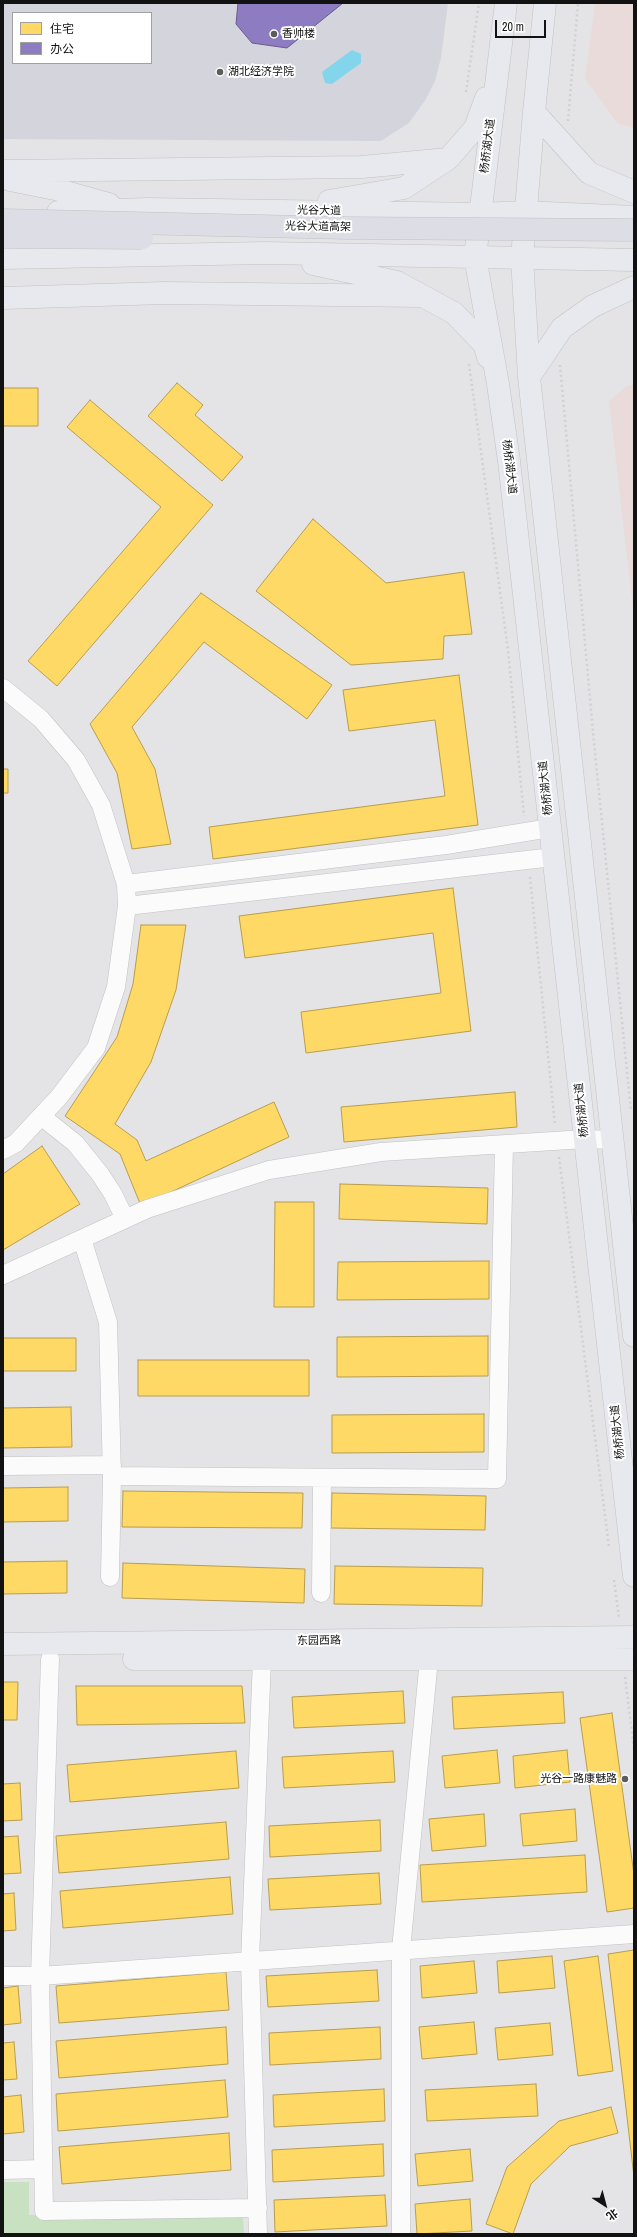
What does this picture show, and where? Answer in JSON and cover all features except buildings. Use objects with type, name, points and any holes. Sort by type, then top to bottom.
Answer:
[{"type":"highway","name":"光谷大道高架","points":[[3,220],[347,228],[634,230]]},
{"type":"highway","name":"光谷大道高架","points":[[3,237],[634,244]]},
{"type":"main road","name":"杨桥湖大道","points":[[506,3],[475,258],[498,384],[509,461],[585,1139],[624,1575]]},
{"type":"main road","points":[[545,3],[522,258],[529,377],[614,1140],[634,1336]]},
{"type":"main road","points":[[276,210],[404,188],[448,158],[475,128],[499,65]]},
{"type":"main road","points":[[534,112],[589,173],[629,188]]},
{"type":"main road","points":[[3,171],[362,167],[448,158]]},
{"type":"main road","points":[[3,179],[55,189],[129,209]]},
{"type":"main road","name":"光谷大道","points":[[3,214],[129,209],[480,214],[525,212],[634,217]]},
{"type":"main road","points":[[3,258],[265,253],[634,260]]},
{"type":"main road","points":[[265,253],[397,282],[422,296],[454,314],[484,344],[498,384]]},
{"type":"main road","points":[[529,377],[562,328],[593,306],[634,287]]},
{"type":"main road","points":[[3,298],[164,293],[422,296]]},
{"type":"main road","points":[[593,306],[634,302]]},
{"type":"main road","name":"东园西路","points":[[3,1644],[628,1637]]},
{"type":"main road","name":"东园西路","points":[[3,1659],[629,1659]]},
{"type":"street","points":[[3,688],[41,719],[76,760],[101,805],[126,884],[127,906],[116,987],[96,1048],[59,1097],[16,1143],[3,1150]]},
{"type":"street","points":[[126,884],[446,845],[550,828]]},
{"type":"street","points":[[127,906],[553,857]]},
{"type":"street","points":[[41,1116],[75,1143],[100,1174],[113,1194],[125,1220]]},
{"type":"street","points":[[3,1275],[147,1209],[269,1170],[381,1152],[585,1139],[614,1140]]},
{"type":"street","points":[[3,1466],[322,1478],[497,1479],[504,1145]]},
{"type":"street","points":[[82,1239],[108,1322],[112,1470],[110,1577]]},
{"type":"street","points":[[321,1593],[322,1478]]},
{"type":"street","points":[[50,1659],[40,1976],[44,2211],[258,2208]]},
{"type":"street","points":[[258,2234],[250,1961],[262,1659]]},
{"type":"street","points":[[401,2234],[401,1950],[429,1659]]},
{"type":"street","points":[[3,1976],[40,1976],[634,1934]]},
{"type":"street","points":[[3,2170],[43,2169]]},
{"type":"path","points":[[466,94],[480,3]]},
{"type":"path","points":[[568,151],[568,104],[578,3]]},
{"type":"path","points":[[557,335],[594,743],[631,1112]]},
{"type":"path","points":[[469,360],[508,650],[526,832]]},
{"type":"path","points":[[528,860],[556,1142],[610,1551]]},
{"type":"path","points":[[624,1575],[628,1637]]},
{"type":"path","points":[[629,1659],[634,1749]]},
{"type":"shaded area","name":"湖北经济学院","points":[[3,3],[448,3],[441,58],[435,81],[426,99],[409,123],[381,141],[3,139]]},
{"type":"shaded area","points":[[595,3],[634,3],[634,128],[618,124],[585,79]]},
{"type":"shaded area","points":[[628,385],[634,385],[634,618],[609,401]]},
{"type":"green space","points":[[3,2182],[29,2182],[29,2215],[243,2217],[244,2234],[3,2234]]},
{"type":"water","points":[[352,50],[361,54],[361,63],[332,84],[325,83],[322,72]]},
{"type":"place","name":"香帅楼","points":[[274,34]]},
{"type":"place","name":"湖北经济学院","points":[[220,72]]},
{"type":"place","name":"光谷一路康魅路","points":[[625,1779]]}]
